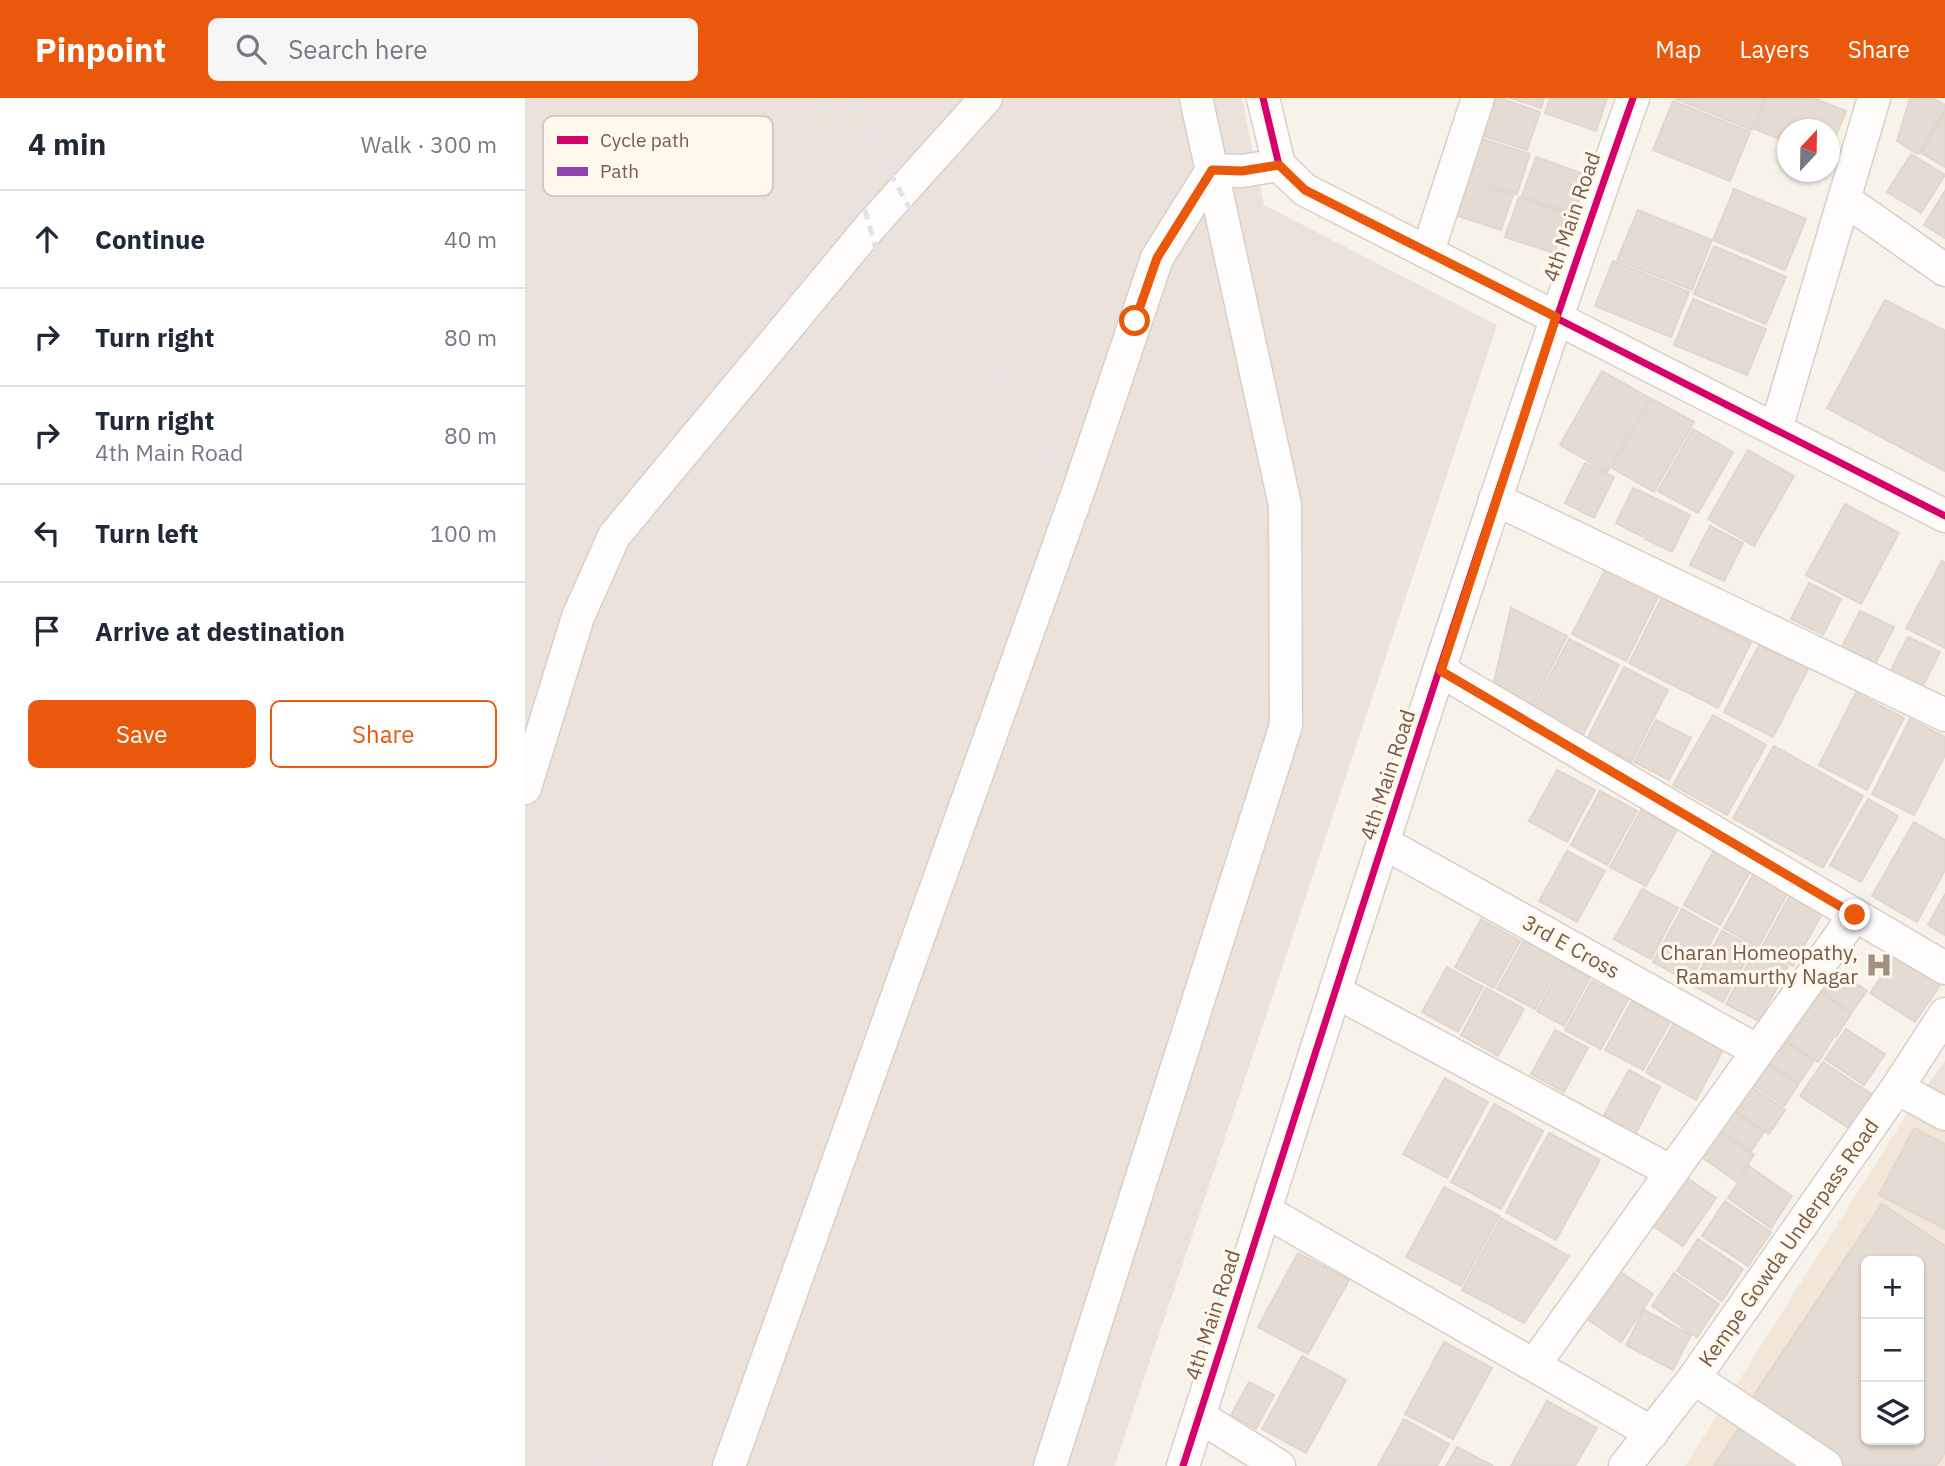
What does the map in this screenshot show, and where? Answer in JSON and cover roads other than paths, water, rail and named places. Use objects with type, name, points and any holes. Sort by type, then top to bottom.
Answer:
[{"type":"street","points":[[525,788],[578,617],[614,536],[870,227],[986,98]]},
{"type":"street","points":[[1050,1466],[1286,725],[1285,505],[1196,98]]},
{"type":"street","points":[[1263,98],[1279,165],[1305,190],[1945,516]]},
{"type":"street","points":[[1427,251],[1478,98]]},
{"type":"street","name":"4th Main Road","points":[[1183,1466],[1495,499],[1633,98]]},
{"type":"street","points":[[1776,429],[1874,98]]},
{"type":"street","points":[[1212,170],[1242,171],[1279,165]]},
{"type":"street","points":[[729,1466],[1080,485],[1157,258],[1212,170]]},
{"type":"street","points":[[1845,199],[1945,270]]},
{"type":"street","points":[[1495,499],[1945,715]]},
{"type":"street","points":[[1441,671],[1945,968]]},
{"type":"street","name":"3rd E Cross","points":[[1384,843],[1758,1051]]},
{"type":"street","points":[[1534,1365],[1855,915]]},
{"type":"street","points":[[1336,992],[1672,1172]]},
{"type":"street","name":"Kempe Gowda Underpass Road","points":[[1625,1466],[1694,1378],[1897,1088],[1945,1014]]},
{"type":"street","points":[[1897,1088],[1945,1114]]},
{"type":"street","points":[[1265,1211],[1652,1433]]},
{"type":"street","points":[[1694,1378],[1826,1466]]},
{"type":"street","points":[[1199,1416],[1279,1466]]},
{"type":"railway","points":[[596,1466],[753,981],[834,720],[864,600],[880,503],[892,385],[882,271],[849,152],[829,98]]},
{"type":"railway","points":[[849,98],[1056,474]]},
{"type":"place","name":"Charan Homeopathy, Ramamurthy Nagar","points":[[1879,965]]}]
